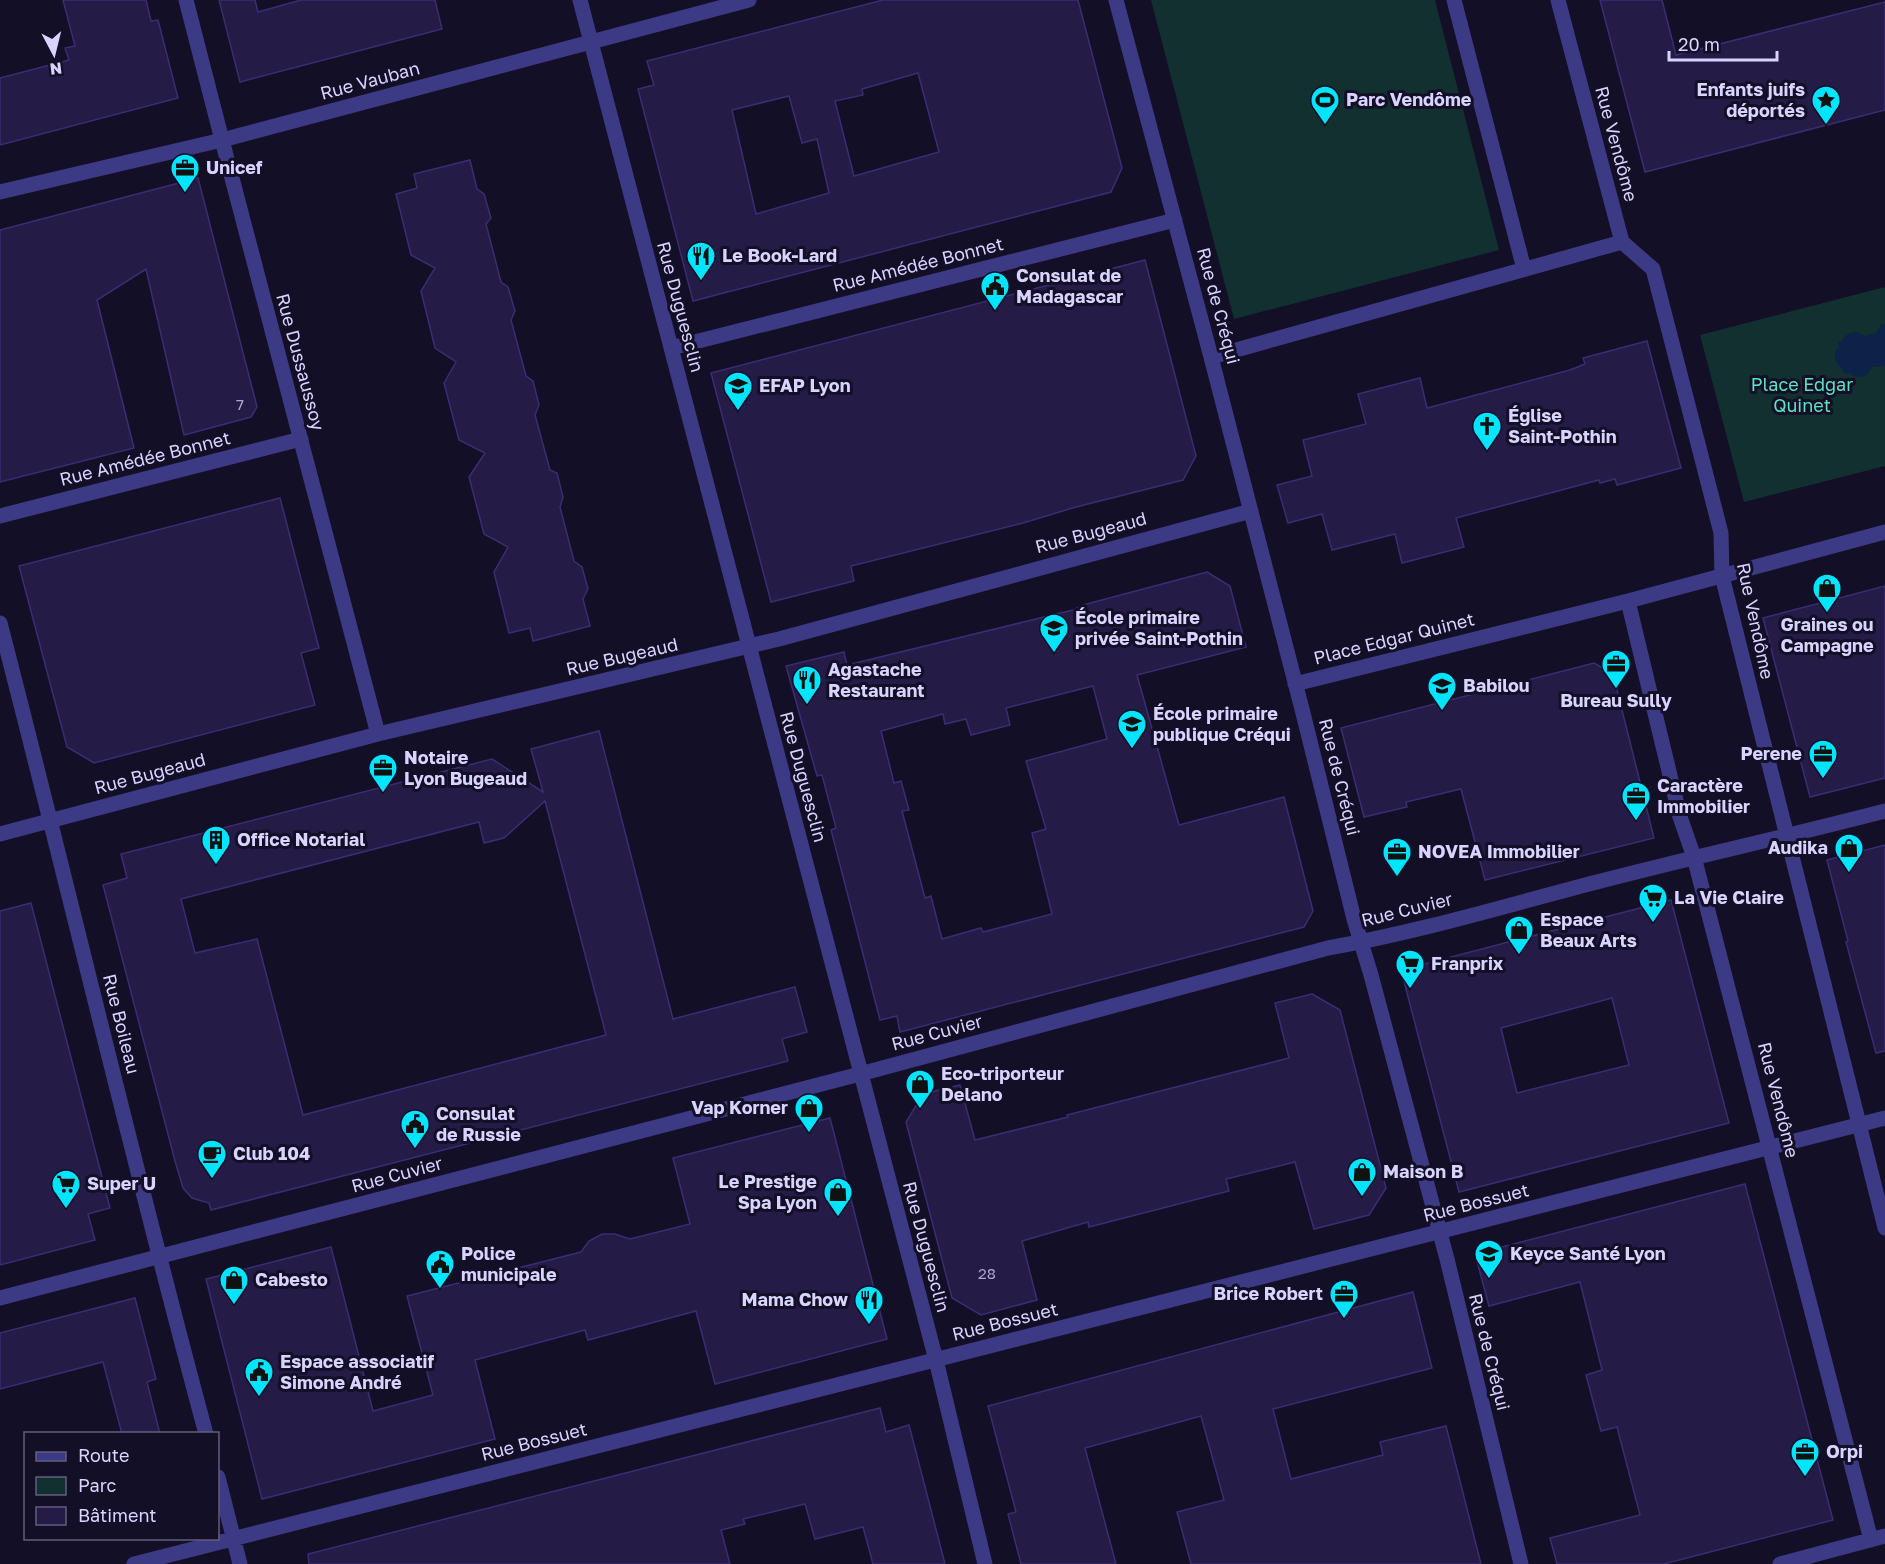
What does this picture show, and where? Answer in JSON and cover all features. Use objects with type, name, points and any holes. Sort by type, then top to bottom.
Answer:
[{"type":"street","name":"Rue Dussaussoy","points":[[186,0],[378,734]]},
{"type":"street","name":"Rue Duguesclin","points":[[580,0],[936,1360],[985,1564]]},
{"type":"street","name":"Rue Vauban","points":[[0,192],[222,140],[749,0]]},
{"type":"street","name":"Rue de Créqui","points":[[1116,0],[1296,684],[1354,919],[1439,1232],[1521,1564]]},
{"type":"street","points":[[1454,0],[1524,269]]},
{"type":"street","name":"Rue Vendôme","points":[[1558,0],[1622,242],[1653,268],[1721,533],[1722,576],[1885,1228]]},
{"type":"street","name":"Rue Amédée Bonnet","points":[[671,348],[1175,220]]},
{"type":"street","points":[[1211,357],[1622,242]]},
{"type":"street","name":"Rue Amédée Bonnet","points":[[0,516],[301,440]]},
{"type":"street","name":"Rue Bugeaud","points":[[0,834],[378,734],[749,646],[1251,511]]},
{"type":"street","name":"Place Edgar Quinet","points":[[1296,684],[1628,601],[1885,532]]},
{"type":"street","name":"Rue Vendôme","points":[[1628,601],[1680,818],[1694,857],[1770,1148],[1878,1538]]},
{"type":"street","name":"Rue Boileau","points":[[0,623],[159,1258],[205,1432]]},
{"type":"street","name":"Rue Cuvier","points":[[0,1298],[860,1074],[1328,948],[1362,942],[1885,811]]},
{"type":"street","name":"Rue Bossuet","points":[[134,1564],[1885,1118]]},
{"type":"street","points":[[219,1481],[240,1564]]},
{"type":"street","points":[[1780,1564],[1878,1538]]},
{"type":"green space","name":"Parc Vendôme","points":[[1151,0],[1435,0],[1499,250],[1234,319]]},
{"type":"green space","name":"Place Edgar Quinet","points":[[1885,287],[1885,466],[1744,502],[1700,335]]},
{"type":"water","points":[[1885,323],[1885,366],[1872,367],[1868,374],[1862,377],[1856,377],[1850,373],[1845,374],[1835,359],[1835,351],[1839,348],[1838,342],[1852,332],[1865,336],[1876,333]]},
{"type":"building","points":[[63,0],[146,0],[151,21],[158,20],[178,98],[0,145],[0,78],[69,60],[65,48],[75,46]]},
{"type":"building","points":[[219,0],[255,0],[258,12],[301,0],[435,0],[442,29],[240,82]]},
{"type":"building","points":[[883,0],[1078,0],[1122,168],[1111,192],[693,301],[638,89],[654,85],[647,61]],"holes":[[[918,73],[939,152],[854,176],[835,101],[863,95],[862,89]],[[789,96],[802,143],[817,139],[829,193],[756,214],[732,110]]]},
{"type":"building","points":[[1600,0],[1662,0],[1676,55],[1885,2],[1885,110],[1645,172]]},
{"type":"building","points":[[470,160],[477,189],[484,194],[491,218],[486,224],[501,282],[508,287],[515,311],[511,320],[526,376],[533,381],[539,405],[535,415],[550,470],[557,473],[563,497],[560,507],[574,561],[582,567],[588,589],[583,599],[590,626],[533,641],[530,628],[509,633],[494,572],[508,547],[484,534],[469,477],[485,453],[459,440],[444,383],[456,362],[435,348],[421,291],[435,268],[411,255],[396,194],[417,188],[414,174]]},
{"type":"building","points":[[198,178],[257,407],[251,417],[184,435],[146,269],[97,300],[134,448],[0,482],[0,230]]},
{"type":"building","points":[[1145,260],[1196,456],[1183,480],[851,566],[854,581],[771,602],[711,373]]},
{"type":"building","name":"Église Saint-Pothin","points":[[1647,341],[1681,468],[1617,485],[1615,479],[1600,483],[1599,480],[1456,518],[1464,547],[1402,563],[1395,534],[1332,550],[1322,514],[1288,523],[1277,485],[1312,476],[1303,440],[1366,424],[1358,394],[1420,378],[1427,408],[1570,370],[1585,364],[1583,358]]},
{"type":"building","points":[[280,498],[319,648],[301,653],[315,705],[94,763],[67,747],[19,566]]},
{"type":"building","points":[[1207,572],[1230,586],[1246,647],[1137,675],[1179,825],[1284,797],[1313,911],[1304,927],[900,1032],[897,1016],[880,1020],[831,830],[836,828],[822,775],[817,776],[786,666],[844,652],[847,665],[1073,610],[1083,605]],"holes":[[[1093,686],[1107,739],[1026,761],[1046,829],[1032,833],[1052,914],[983,932],[981,928],[942,939],[931,896],[925,898],[902,811],[909,810],[901,781],[894,783],[881,731],[943,714],[945,724],[966,719],[971,735],[1010,725],[1006,708]]]},
{"type":"building","points":[[1885,586],[1885,778],[1810,797],[1763,618]]},
{"type":"building","points":[[1594,663],[1613,674],[1654,838],[1485,880],[1461,789],[1406,802],[1407,807],[1364,817],[1341,728]]},
{"type":"building","points":[[599,731],[673,1019],[795,987],[807,1032],[782,1039],[788,1061],[211,1210],[209,1203],[192,1198],[183,1188],[175,1161],[103,885],[127,878],[121,854],[492,759],[543,792],[531,749]],"holes":[[[545,801],[606,1035],[303,1115],[257,939],[195,953],[181,899],[479,822],[484,843],[504,838]]]},
{"type":"building","points":[[1885,845],[1885,1051],[1876,1053],[1827,860]]},
{"type":"building","points":[[1671,900],[1729,1123],[1459,1192],[1401,970]],"holes":[[[1612,998],[1629,1065],[1517,1093],[1501,1028]]]},
{"type":"building","points":[[31,903],[110,1208],[88,1214],[95,1240],[0,1265],[0,911]]},
{"type":"building","points":[[1312,994],[1340,1010],[1386,1188],[1369,1215],[1314,1229],[1295,1162],[1226,1179],[1229,1191],[1089,1227],[1088,1222],[1022,1241],[1037,1300],[981,1315],[952,1298],[906,1122],[923,1094],[960,1085],[975,1140],[1068,1117],[1067,1115],[1289,1058],[1275,1003]]},
{"type":"building","points":[[830,1118],[887,1339],[715,1384],[696,1311],[588,1340],[585,1330],[475,1360],[495,1439],[262,1499],[206,1279],[331,1247],[373,1411],[433,1395],[407,1296],[581,1252],[589,1241],[602,1234],[615,1234],[630,1239],[690,1224],[673,1158]]},
{"type":"building","points":[[1745,1184],[1833,1520],[1664,1564],[1557,1564],[1550,1538],[1640,1515],[1617,1427],[1601,1431],[1586,1375],[1602,1370],[1580,1282],[1489,1306],[1475,1254]]},
{"type":"building","points":[[1413,1292],[1432,1368],[1273,1409],[1291,1479],[1383,1455],[1380,1442],[1446,1426],[1481,1564],[1191,1564],[1177,1512],[1224,1500],[1201,1416],[1085,1448],[1116,1564],[1021,1564],[1008,1514],[1016,1512],[988,1406]]},
{"type":"building","points":[[135,1298],[156,1379],[147,1382],[160,1432],[121,1432],[103,1362],[0,1389],[0,1333]]},
{"type":"building","points":[[880,1408],[886,1432],[909,1425],[945,1564],[873,1564],[863,1527],[815,1539],[805,1504],[743,1519],[745,1524],[721,1530],[730,1564],[309,1564],[308,1554]]},
{"type":"place","name":"Parc Vendôme","points":[[1325,126]]},
{"type":"place","name":"Enfants juifs déportés","points":[[1826,126]]},
{"type":"place","name":"Unicef","points":[[185,194]]},
{"type":"place","name":"Le Book-Lard","points":[[701,282]]},
{"type":"place","name":"Consulat de Madagascar","points":[[995,312]]},
{"type":"place","name":"EFAP Lyon","points":[[738,412]]},
{"type":"place","name":"Église Saint-Pothin","points":[[1487,452]]},
{"type":"place","name":"Graines ou Campagne","points":[[1827,614]]},
{"type":"place","name":"École primaire privée Saint-Pothin","points":[[1054,654]]},
{"type":"place","name":"Bureau Sully","points":[[1616,690]]},
{"type":"place","name":"Agastache Restaurant","points":[[807,706]]},
{"type":"place","name":"Babilou","points":[[1442,712]]},
{"type":"place","name":"École primaire publique Créqui","points":[[1132,750]]},
{"type":"place","name":"Perene","points":[[1823,780]]},
{"type":"place","name":"Notaire Lyon Bugeaud","points":[[383,794]]},
{"type":"place","name":"Caractère Immobilier","points":[[1636,822]]},
{"type":"place","name":"Office Notarial","points":[[216,866]]},
{"type":"place","name":"Audika","points":[[1849,874]]},
{"type":"place","name":"NOVEA Immobilier","points":[[1397,878]]},
{"type":"place","name":"La Vie Claire","points":[[1653,924]]},
{"type":"place","name":"Espace Beaux Arts","points":[[1519,956]]},
{"type":"place","name":"Franprix","points":[[1410,990]]},
{"type":"place","name":"Eco-triporteur Delano","points":[[920,1110]]},
{"type":"place","name":"Vap Korner","points":[[809,1134]]},
{"type":"place","name":"Consulat de Russie","points":[[415,1150]]},
{"type":"place","name":"Club 104","points":[[212,1180]]},
{"type":"place","name":"Maison B","points":[[1362,1198]]},
{"type":"place","name":"Super U","points":[[66,1210]]},
{"type":"place","name":"Le Prestige Spa Lyon","points":[[838,1218]]},
{"type":"place","name":"Keyce Santé Lyon","points":[[1489,1280]]},
{"type":"place","name":"Police municipale","points":[[440,1290]]},
{"type":"place","name":"Cabesto","points":[[234,1306]]},
{"type":"place","name":"Brice Robert","points":[[1344,1320]]},
{"type":"place","name":"Mama Chow","points":[[869,1326]]},
{"type":"place","name":"Espace associatif Simone André","points":[[259,1398]]},
{"type":"place","name":"Orpi","points":[[1805,1478]]}]
